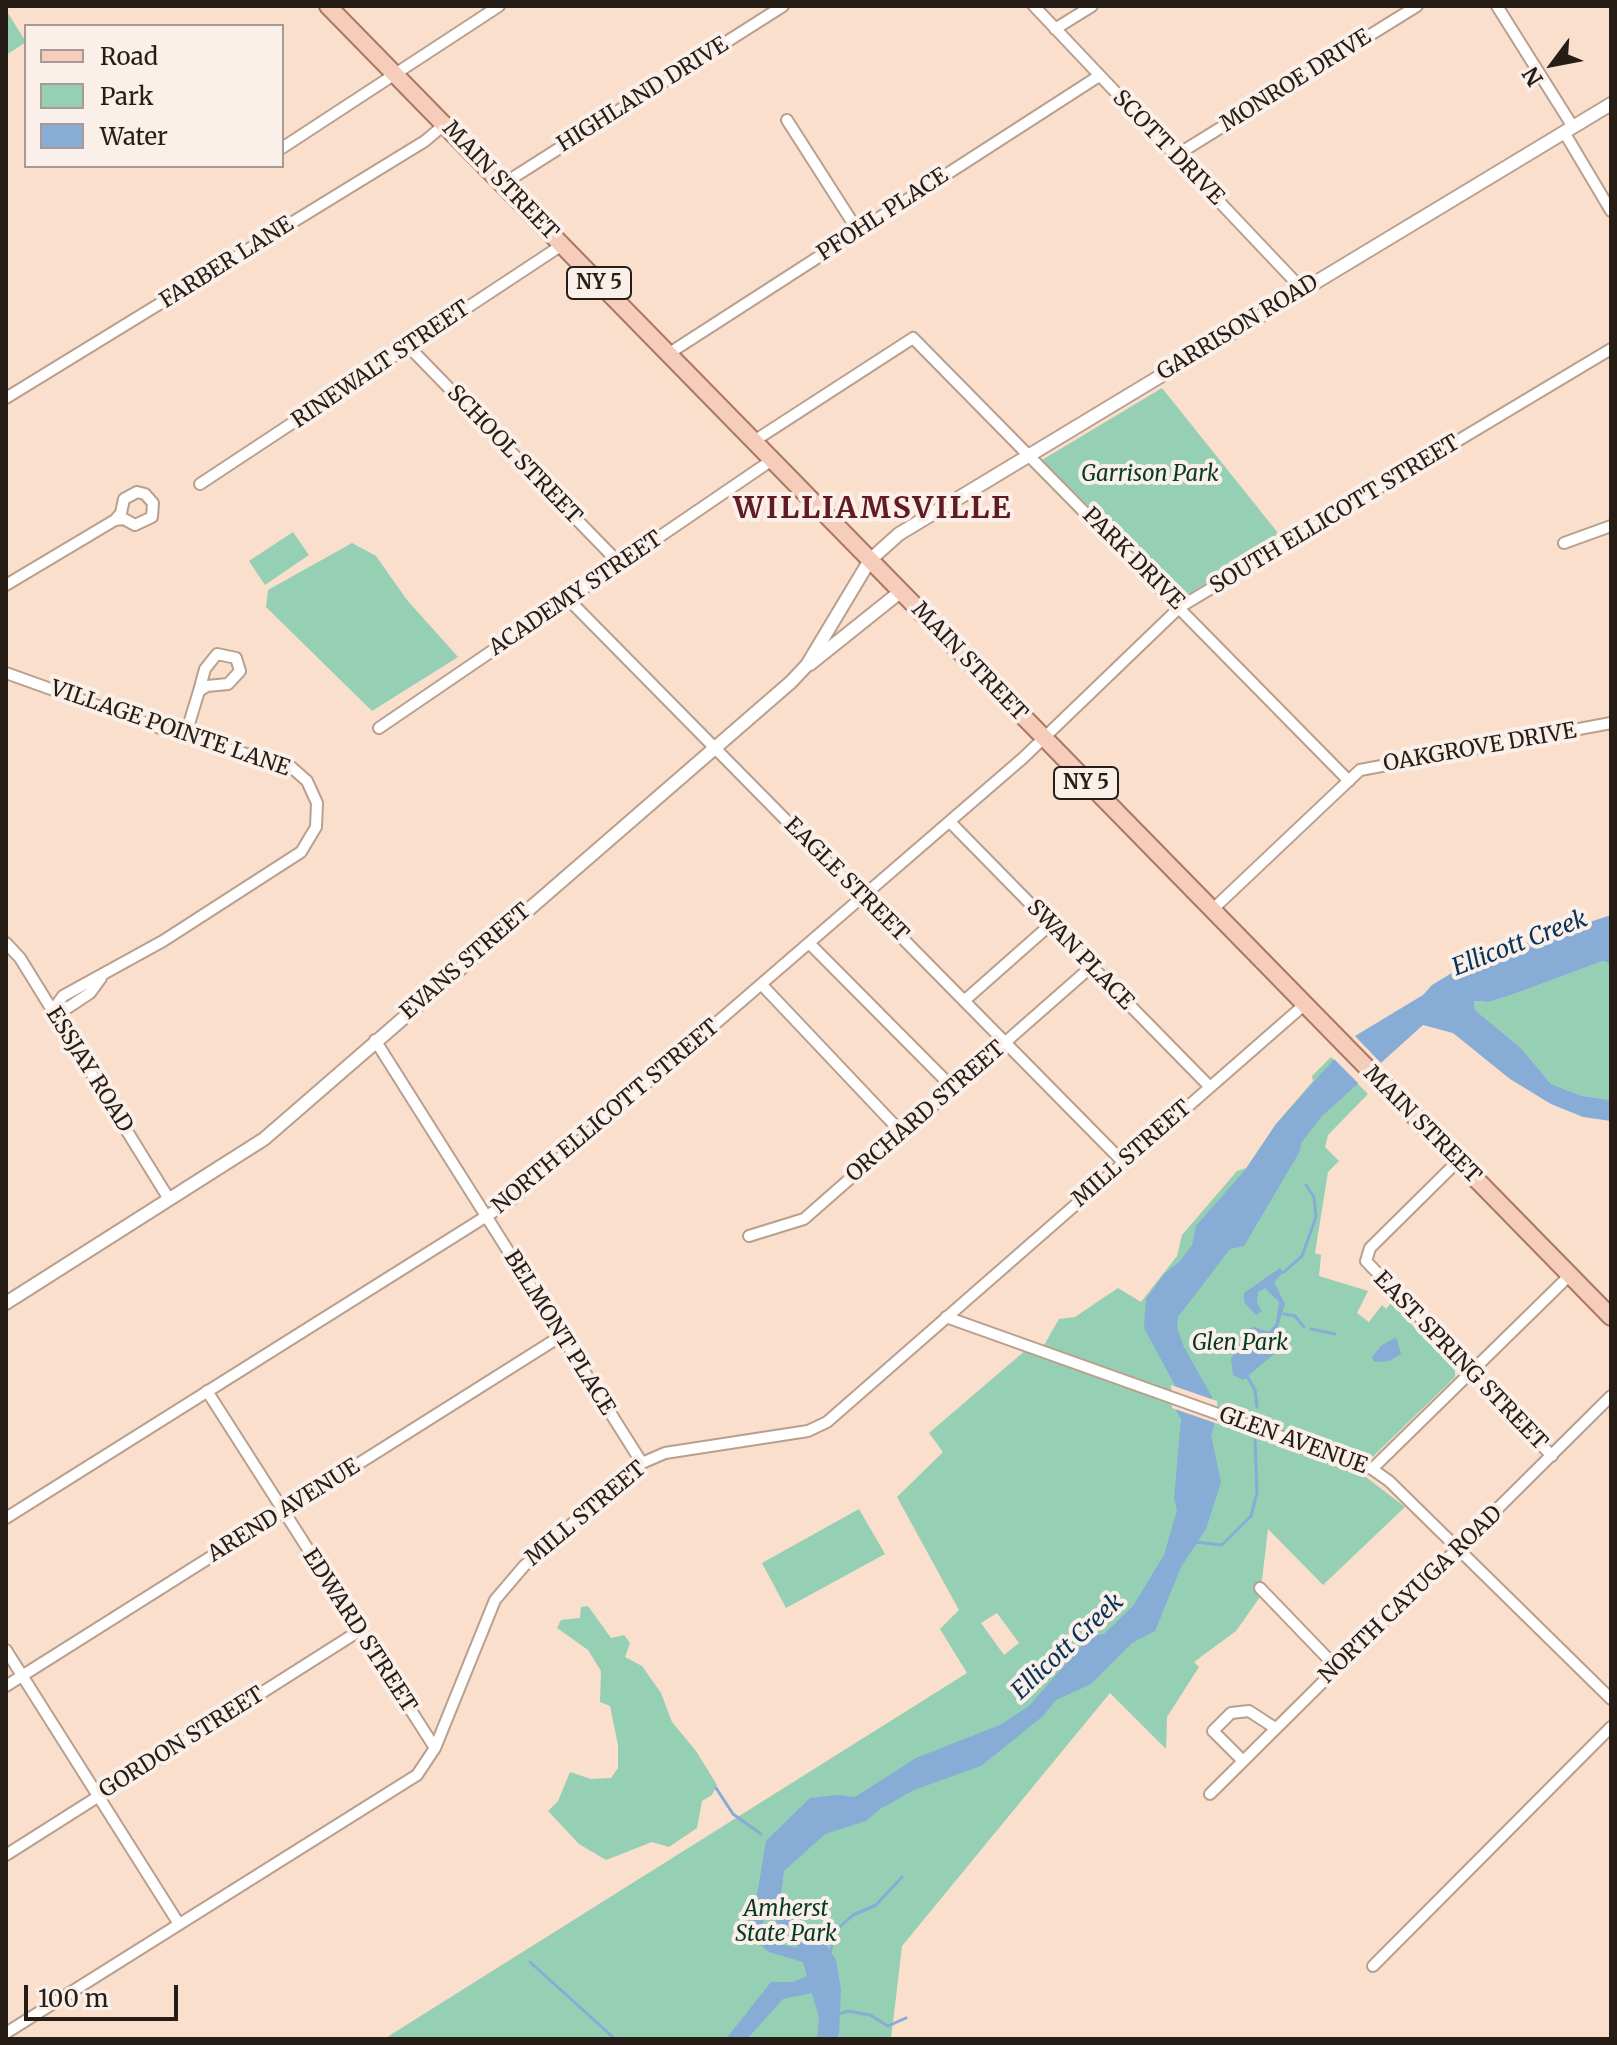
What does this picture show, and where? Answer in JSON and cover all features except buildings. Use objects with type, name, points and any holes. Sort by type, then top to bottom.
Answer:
[{"type":"main road","name":"MAIN STREET","points":[[328,6],[1611,1317]]},
{"type":"street","points":[[284,147],[499,6]]},
{"type":"street","name":"HIGHLAND DRIVE","points":[[503,184],[783,6]]},
{"type":"street","name":"SCOTT DRIVE","points":[[1034,6],[1302,289]]},
{"type":"street","points":[[1055,29],[1092,6]]},
{"type":"street","name":"MONROE DRIVE","points":[[1175,156],[1417,6]]},
{"type":"street","points":[[1497,6],[1611,211]]},
{"type":"street","name":"PFOHL PLACE","points":[[668,354],[1099,76]]},
{"type":"street","name":"GARRISON ROAD","points":[[870,560],[925,516],[1611,104]]},
{"type":"street","points":[[787,120],[858,231]]},
{"type":"street","name":"FARBER LANE","points":[[6,398],[425,141],[445,124]]},
{"type":"street","name":"RINEWALT STREET","points":[[200,484],[562,245]]},
{"type":"street","name":"PARK DRIVE","points":[[754,441],[913,338],[1349,781]]},
{"type":"street","name":"SCHOOL STREET","points":[[409,347],[620,564]]},
{"type":"street","name":"SOUTH ELLICOTT STREET","points":[[1044,740],[1180,607],[1611,349]]},
{"type":"street","name":"ACADEMY STREET","points":[[379,728],[772,460]]},
{"type":"street","points":[[6,585],[115,520]]},
{"type":"street","points":[[1564,543],[1611,526]]},
{"type":"street","name":"EVANS STREET","points":[[6,1303],[264,1139],[807,665],[870,560]]},
{"type":"street","points":[[807,665],[900,592]]},
{"type":"street","name":"EAGLE STREET","points":[[568,599],[1123,1162]]},
{"type":"street","name":"VILLAGE POINTE LANE","points":[[6,673],[185,737],[275,761],[299,772],[313,791],[316,827],[308,844],[283,866],[102,976],[63,996],[53,1010]]},
{"type":"street","points":[[185,737],[199,691]]},
{"type":"street","name":"OAKGROVE DRIVE","points":[[1212,910],[1360,770],[1611,723]]},
{"type":"street","name":"NORTH ELLICOTT STREET","points":[[6,1518],[509,1202],[1044,740]]},
{"type":"street","name":"SWAN PLACE","points":[[950,822],[1210,1087]]},
{"type":"street","points":[[964,1001],[1050,925]]},
{"type":"street","name":"ESSJAY ROAD","points":[[6,943],[53,1010],[169,1199]]},
{"type":"street","points":[[809,943],[953,1088]]},
{"type":"street","name":"ORCHARD STREET","points":[[749,1236],[804,1219],[1091,967]]},
{"type":"street","points":[[762,985],[902,1133]]},
{"type":"street","name":"MILL STREET","points":[[6,2033],[417,1775],[435,1748],[495,1600],[524,1566],[642,1463],[665,1453],[808,1431],[827,1422],[1304,1005]]},
{"type":"street","name":"BELMONT PLACE","points":[[375,1040],[642,1463]]},
{"type":"street","name":"EAST SPRING STREET","points":[[1458,1161],[1370,1248],[1366,1261],[1552,1456]]},
{"type":"street","points":[[1372,1469],[1570,1275]]},
{"type":"street","name":"GLEN AVENUE","points":[[946,1317],[1372,1469],[1611,1699]]},
{"type":"street","name":"AREND AVENUE","points":[[6,1686],[561,1336]]},
{"type":"street","name":"EDWARD STREET","points":[[207,1391],[435,1748]]},
{"type":"street","name":"NORTH CAYUGA ROAD","points":[[1210,1794],[1611,1396]]},
{"type":"street","points":[[1260,1588],[1337,1668]]},
{"type":"street","name":"GORDON STREET","points":[[6,1855],[359,1631]]},
{"type":"street","points":[[6,1650],[179,1924]]},
{"type":"street","points":[[1243,1761],[1213,1731],[1231,1713],[1249,1711],[1275,1728]]},
{"type":"street","points":[[1373,1966],[1611,1727]]},
{"type":"green space","points":[[6,10],[24,43],[6,55]]},
{"type":"green space","name":"Garrison Park","points":[[1162,388],[1282,538],[1181,598],[1042,460]]},
{"type":"green space","points":[[293,532],[309,555],[265,585],[249,561]]},
{"type":"green space","points":[[352,543],[376,556],[407,600],[458,657],[372,711],[266,607],[268,590]]},
{"type":"green space","points":[[1603,961],[1611,964],[1611,1100],[1582,1096],[1551,1084],[1522,1049],[1475,1010],[1474,1001],[1489,1002]]},
{"type":"green space","name":"Amherst State Park","points":[[1331,1057],[1368,1094],[1328,1135],[1325,1147],[1339,1161],[1328,1172],[1315,1253],[1321,1255],[1319,1276],[1368,1291],[1357,1313],[1369,1322],[1382,1305],[1386,1309],[1391,1303],[1455,1370],[1455,1377],[1358,1471],[1405,1507],[1323,1585],[1268,1529],[1260,1597],[1236,1631],[1194,1662],[1199,1667],[1167,1717],[1166,1749],[1110,1693],[902,1946],[891,2039],[384,2039],[967,1673],[940,1629],[959,1610],[897,1497],[943,1452],[929,1433],[1027,1349],[1040,1352],[1059,1319],[1075,1317],[1118,1288],[1141,1302],[1177,1256],[1182,1235],[1237,1171],[1246,1168],[1276,1124],[1313,1081],[1312,1076]],"holes":[[[997,1613],[1019,1643],[1004,1655],[981,1623]]]},
{"type":"green space","points":[[859,1509],[885,1554],[786,1608],[762,1563]]},
{"type":"green space","points":[[588,1606],[611,1638],[624,1635],[630,1643],[625,1657],[642,1666],[661,1693],[672,1722],[696,1751],[717,1785],[712,1795],[702,1801],[697,1828],[669,1847],[652,1842],[606,1860],[579,1844],[548,1811],[558,1801],[570,1772],[591,1779],[611,1778],[618,1768],[618,1745],[610,1706],[600,1702],[601,1671],[588,1650],[557,1628],[561,1620],[580,1618],[581,1607]]},
{"type":"water","points":[[1611,915],[1611,964],[1603,961],[1489,1002],[1474,1001],[1475,1010],[1522,1049],[1551,1084],[1582,1096],[1611,1100],[1611,1121],[1583,1117],[1551,1104],[1510,1079],[1453,1033],[1423,1025],[1322,1116],[1301,1143],[1300,1151],[1244,1246],[1230,1249],[1178,1317],[1177,1327],[1184,1347],[1212,1397],[1215,1422],[1211,1435],[1221,1482],[1206,1529],[1181,1567],[1155,1631],[1132,1643],[1091,1684],[1056,1700],[1043,1716],[981,1766],[914,1790],[880,1809],[866,1821],[825,1834],[784,1871],[780,1903],[822,1938],[836,1960],[841,1989],[839,2034],[836,2039],[817,2039],[819,2018],[812,1993],[783,1999],[747,2039],[726,2039],[771,1982],[793,1982],[807,1976],[803,1962],[769,1952],[756,1941],[753,1919],[766,1841],[810,1798],[855,1797],[916,1758],[1000,1725],[1029,1706],[1090,1636],[1104,1634],[1133,1606],[1164,1555],[1177,1510],[1174,1498],[1181,1419],[1176,1410],[1176,1387],[1144,1328],[1146,1299],[1164,1274],[1180,1261],[1192,1245],[1196,1226],[1246,1169],[1276,1124],[1355,1036],[1423,995],[1432,985],[1460,968],[1463,961],[1501,945],[1508,949]],"holes":[[[764,1918],[775,1919],[783,1934],[799,1948],[772,1943],[763,1923]]]},
{"type":"water","points":[[1280,1268],[1284,1272],[1274,1282],[1285,1304],[1275,1336],[1273,1355],[1243,1380],[1233,1375],[1231,1359],[1248,1329],[1254,1327],[1269,1332],[1276,1323],[1279,1302],[1265,1288],[1258,1292],[1257,1303],[1262,1311],[1256,1315],[1244,1302],[1244,1293]]},
{"type":"water","points":[[1396,1337],[1401,1354],[1389,1361],[1374,1362],[1372,1357],[1381,1346]]},
{"type":"pier","points":[[1355,1036],[1381,1063],[1359,1084],[1333,1058]]},
{"type":"pier","points":[[1171,1385],[1217,1401],[1218,1424],[1172,1408]]},
{"type":"waterway","points":[[1284,1272],[1302,1256],[1316,1217],[1314,1197],[1306,1185]]},
{"type":"waterway","points":[[1284,1314],[1295,1316],[1304,1327]]},
{"type":"waterway","points":[[1311,1329],[1335,1334]]},
{"type":"waterway","points":[[1247,1376],[1255,1390],[1257,1407]]},
{"type":"waterway","points":[[1195,1542],[1222,1545],[1251,1516],[1257,1493],[1255,1440]]},
{"type":"waterway","points":[[716,1788],[733,1814],[761,1834]]},
{"type":"waterway","points":[[830,1955],[834,1932],[853,1915],[876,1905],[902,1877]]},
{"type":"waterway","points":[[530,1962],[615,2039]]},
{"type":"waterway","points":[[839,2014],[848,2011],[870,2015],[888,2026],[906,2018]]},
{"type":"district","name":"WILLIAMSVILLE","points":[[873,510]]},
{"type":"water label","name":"Ellicott Creek","points":[[1520,944]]},
{"type":"water label","name":"Ellicott Creek","points":[[1068,1647]]},
{"type":"park label","name":"Glen Park","points":[[1240,1344]]}]
